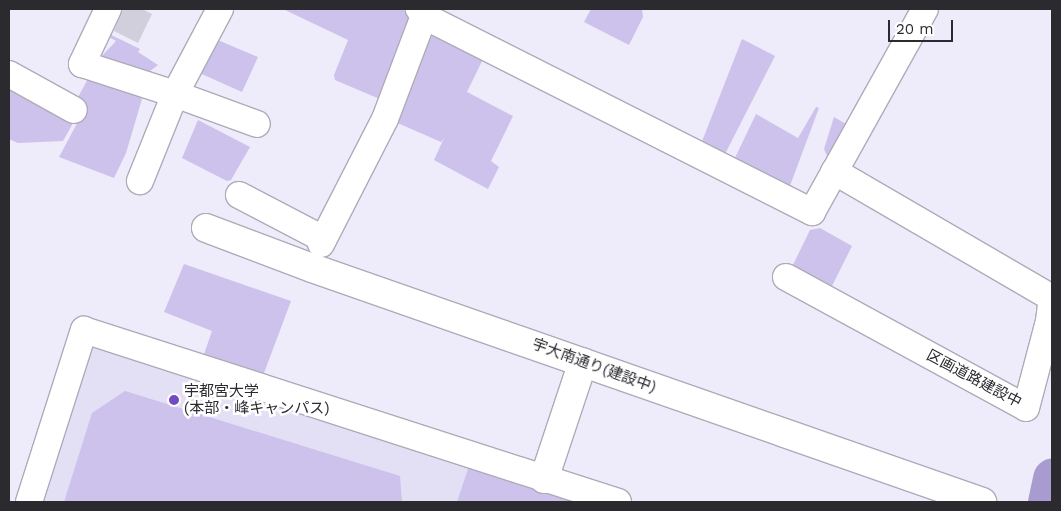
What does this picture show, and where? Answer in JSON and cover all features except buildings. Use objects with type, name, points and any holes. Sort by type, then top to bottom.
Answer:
[{"type":"street","points":[[108,9],[82,64],[175,94],[257,124]]},
{"type":"street","points":[[140,181],[175,94],[220,9]]},
{"type":"street","points":[[239,195],[322,241],[385,119],[421,12],[812,212],[925,9]]},
{"type":"street","points":[[9,74],[74,110]]},
{"type":"street","name":"区画道路建設中","points":[[786,277],[1026,408],[1049,321],[1052,297],[834,171]]},
{"type":"street","name":"宇大南通り(建設中)","points":[[206,228],[312,268],[982,502]]},
{"type":"street","points":[[29,502],[84,330],[618,502]]},
{"type":"street","points":[[544,479],[583,362]]},
{"type":"shaded area","points":[[283,9],[401,9],[411,14],[382,100],[335,80],[334,75],[348,40]]},
{"type":"shaded area","points":[[591,9],[642,9],[643,17],[629,45],[584,22]]},
{"type":"shaded area","points":[[435,29],[485,55],[467,92],[513,116],[491,161],[499,167],[488,189],[434,160],[444,138],[441,142],[393,121]]},
{"type":"shaded area","points":[[105,32],[140,49],[138,52],[158,65],[146,74],[100,58],[116,41],[104,34]]},
{"type":"shaded area","points":[[213,38],[258,57],[242,92],[195,71]]},
{"type":"shaded area","points":[[742,39],[775,56],[724,156],[701,144]]},
{"type":"shaded area","points":[[89,77],[136,89],[142,99],[126,153],[114,178],[59,157],[87,105],[77,99]]},
{"type":"shaded area","points":[[9,80],[77,116],[63,141],[18,143],[9,139]]},
{"type":"shaded area","points":[[816,107],[819,108],[788,191],[733,162],[756,114],[798,138]]},
{"type":"shaded area","points":[[834,117],[851,127],[828,158],[824,149]]},
{"type":"shaded area","points":[[198,120],[250,147],[231,180],[227,181],[182,158]]},
{"type":"shaded area","points":[[820,228],[852,246],[829,292],[790,271],[810,230]]},
{"type":"shaded area","points":[[184,264],[291,301],[261,381],[202,360],[212,331],[164,312]]},
{"type":"shaded area","name":"宇都宮大学 (本部・峰キャンパス)","points":[[90,339],[591,502],[38,502]]},
{"type":"shaded area","points":[[125,391],[400,476],[402,502],[64,502],[92,413]]},
{"type":"shaded area","points":[[470,463],[591,502],[457,502]]},
{"type":"waterway","points":[[1047,502],[1052,478]]},
{"type":"place","name":"宇都宮大学 (本部・峰キャンパス)","points":[[174,400]]}]
